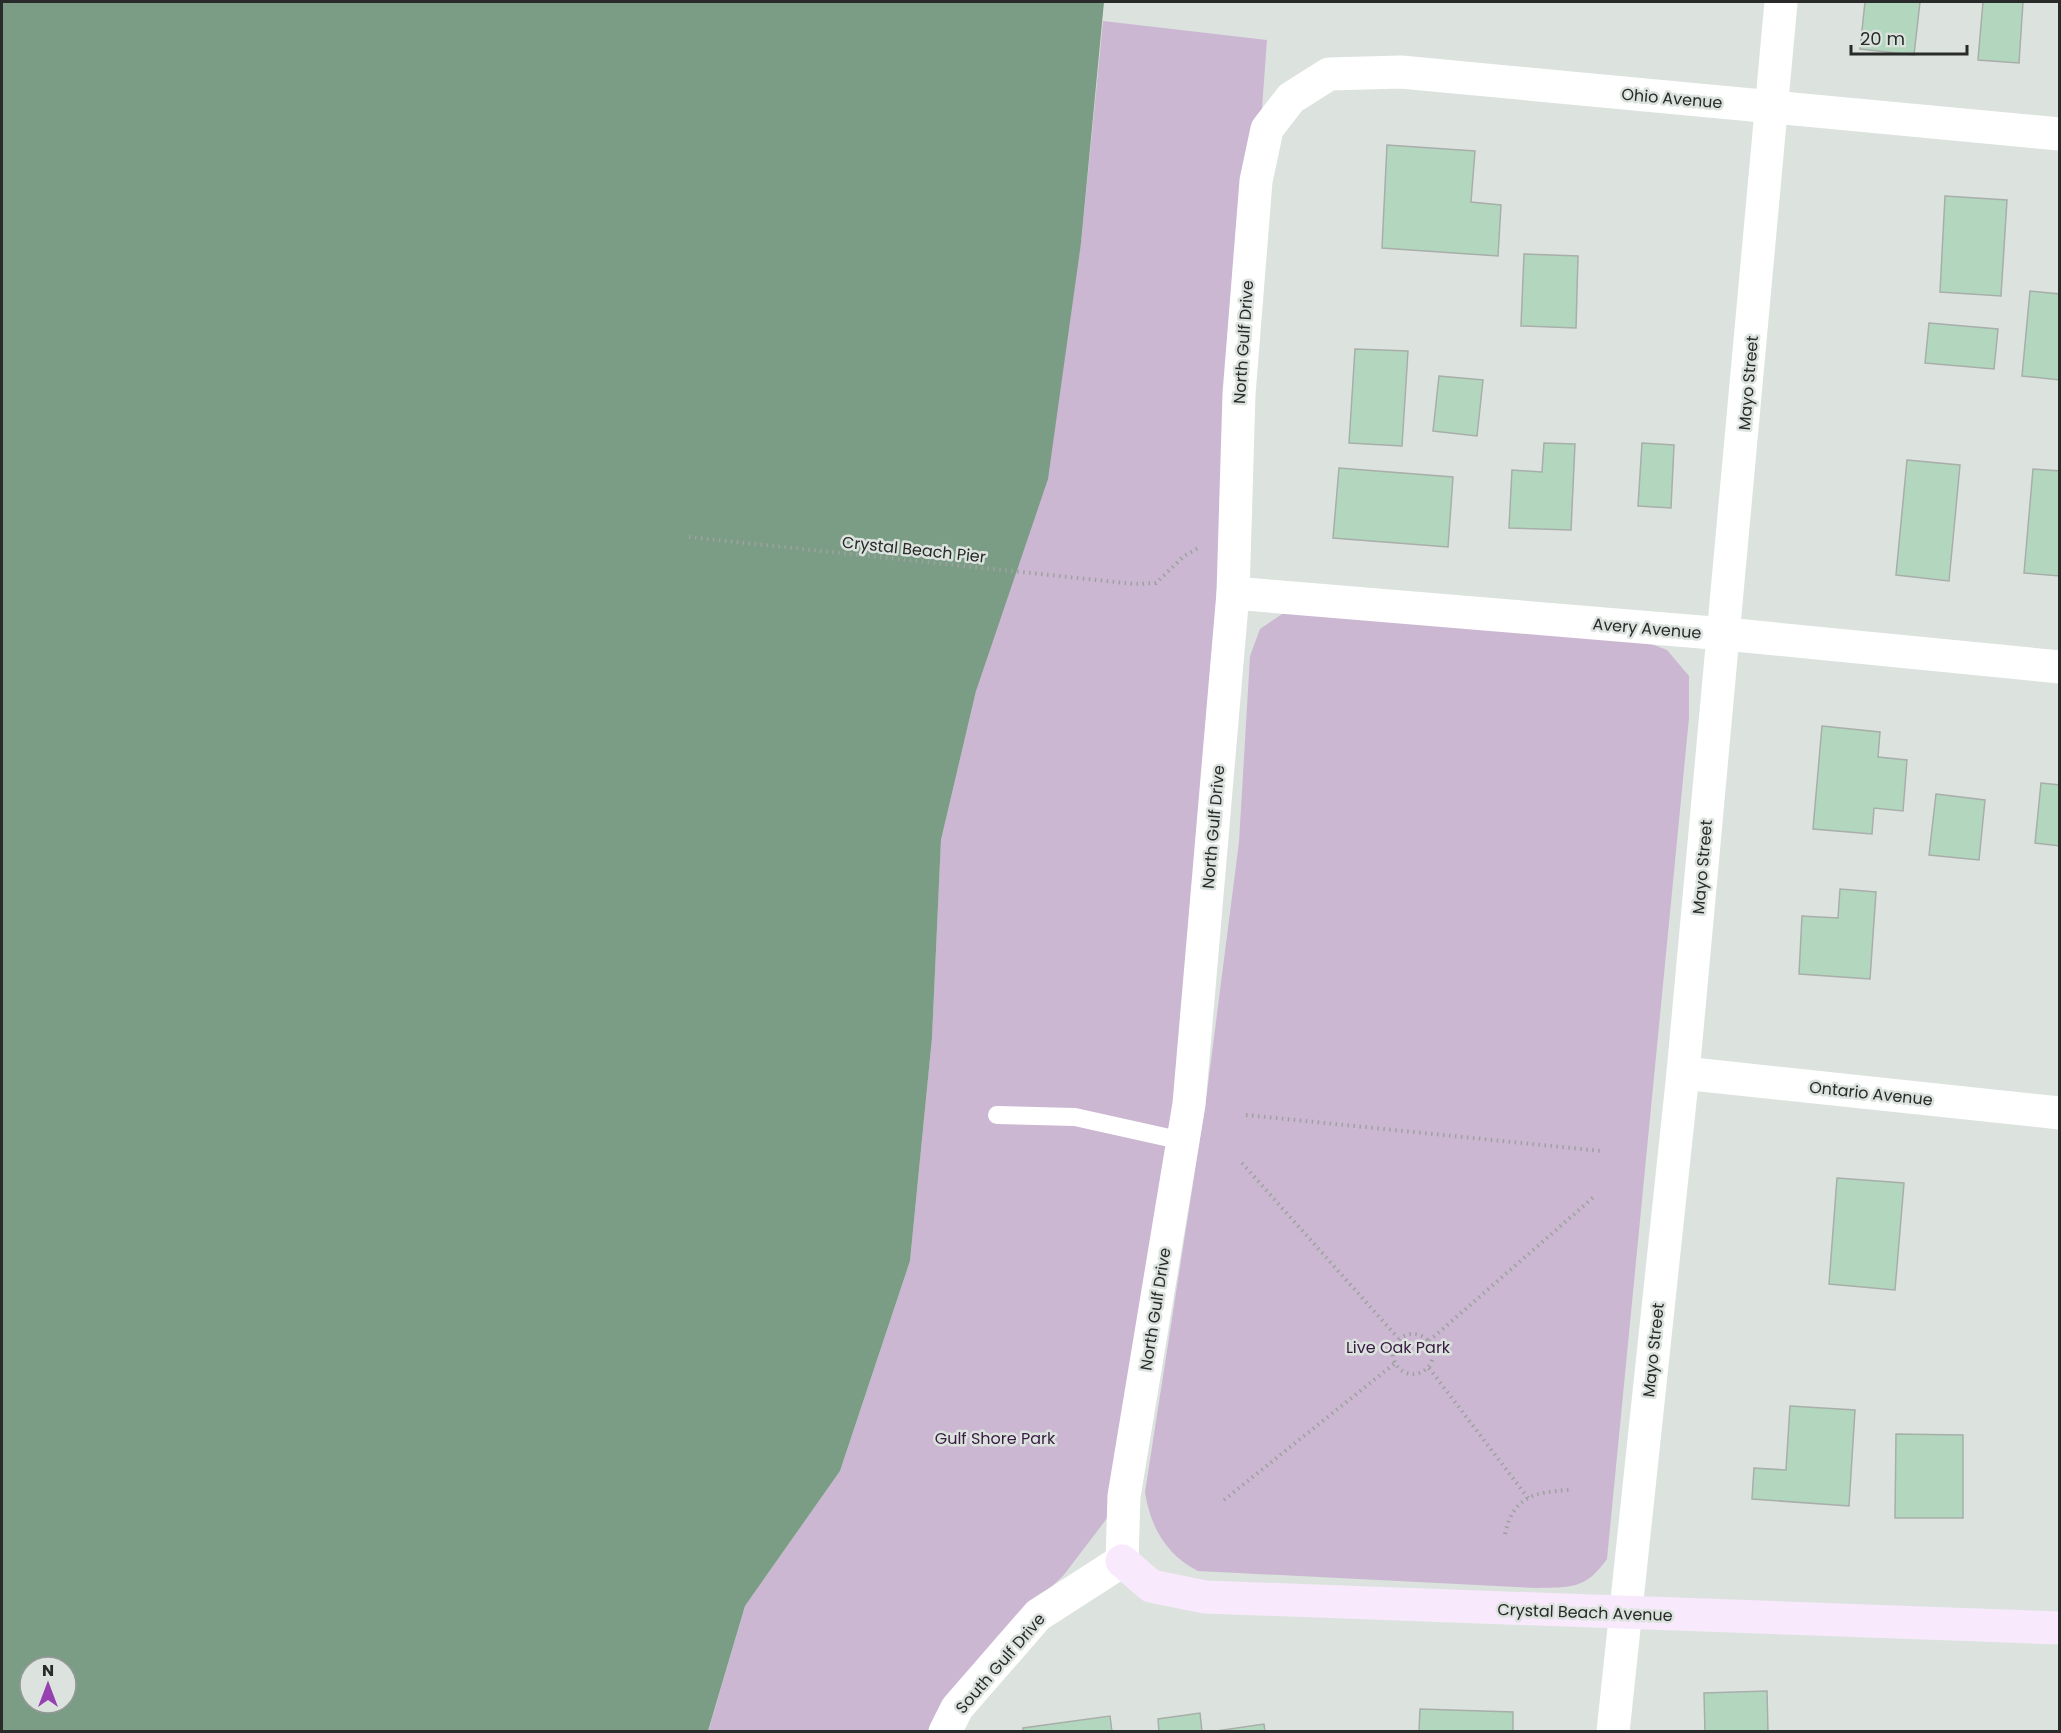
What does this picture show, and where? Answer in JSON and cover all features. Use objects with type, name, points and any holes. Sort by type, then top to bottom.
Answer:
[{"type":"street","name":"Mayo Street","points":[[1613,1731],[1683,1073],[1725,634],[1781,2]]},
{"type":"street","name":"Ohio Avenue","points":[[1291,98],[1329,74],[1401,72],[2060,134]]},
{"type":"street","name":"North Gulf Drive","points":[[1122,1561],[1124,1496],[1189,1104],[1233,593],[1239,394],[1256,181],[1267,129],[1291,98]]},
{"type":"street","name":"Avery Avenue","points":[[1233,593],[1725,634],[2060,668]]},
{"type":"street","name":"Ontario Avenue","points":[[1683,1073],[2060,1113]]},
{"type":"street","name":"Crystal Beach Avenue","points":[[1122,1561],[1151,1586],[1205,1597],[1624,1614],[2060,1628]]},
{"type":"street","name":"South Gulf Drive","points":[[945,1731],[957,1708],[1038,1615],[1122,1561]]},
{"type":"lane","points":[[997,1116],[1075,1117],[1183,1141]]},
{"type":"path","name":"Crystal Beach Pier","points":[[689,537],[1136,584],[1156,583],[1184,556],[1207,543],[1235,539]]},
{"type":"path","points":[[1246,1116],[1601,1151]]},
{"type":"path","points":[[1242,1163],[1398,1338]]},
{"type":"path","points":[[1430,1341],[1596,1195]]},
{"type":"path","points":[[1398,1338],[1415,1334],[1430,1341],[1435,1354],[1429,1368]]},
{"type":"path","points":[[1398,1338],[1393,1352],[1394,1364],[1403,1371],[1413,1372],[1429,1368]]},
{"type":"path","points":[[1224,1500],[1394,1364]]},
{"type":"path","points":[[1429,1368],[1528,1498]]},
{"type":"path","points":[[1505,1534],[1509,1516],[1528,1498],[1544,1491],[1569,1490]]},
{"type":"green space","name":"Gulf Shore Park","points":[[1103,21],[1267,40],[1189,1104],[1124,1496],[1063,1576],[997,1637],[933,1731],[708,1732],[745,1606],[840,1471],[910,1261],[932,1038],[941,840],[1081,243]]},
{"type":"green space","name":"Live Oak Park","points":[[1323,611],[1633,637],[1667,650],[1689,676],[1689,718],[1607,1559],[1592,1576],[1576,1585],[1536,1588],[1198,1571],[1168,1548],[1156,1528],[1147,1504],[1145,1492],[1206,1100],[1239,842],[1250,656],[1260,629],[1282,614]]},
{"type":"shaded area","points":[[2,2],[1104,2],[1081,243],[1048,479],[976,691],[941,840],[932,1038],[910,1261],[840,1471],[745,1606],[708,1731],[2,1731]]},
{"type":"building","points":[[1865,2],[1920,2],[1914,55],[1860,49]]},
{"type":"building","points":[[1983,2],[2023,2],[2019,63],[1978,60]]},
{"type":"building","points":[[1387,145],[1475,151],[1471,202],[1501,205],[1498,256],[1382,248]]},
{"type":"building","points":[[1945,196],[2007,200],[2001,296],[1940,292]]},
{"type":"building","points":[[1524,254],[1578,256],[1576,328],[1521,326]]},
{"type":"building","points":[[2030,291],[2060,294],[2060,380],[2022,376]]},
{"type":"building","points":[[1929,323],[1998,329],[1994,369],[1925,363]]},
{"type":"building","points":[[1355,349],[1408,351],[1402,446],[1349,443]]},
{"type":"building","points":[[1439,376],[1483,380],[1477,436],[1433,431]]},
{"type":"building","points":[[1544,443],[1575,444],[1571,530],[1509,528],[1512,470],[1542,472]]},
{"type":"building","points":[[1642,443],[1674,445],[1671,508],[1638,506]]},
{"type":"building","points":[[1907,460],[1960,465],[1949,581],[1896,575]]},
{"type":"building","points":[[1339,468],[1453,477],[1448,547],[1333,538]]},
{"type":"building","points":[[2033,469],[2060,471],[2060,576],[2024,573]]},
{"type":"building","points":[[1822,726],[1880,732],[1878,757],[1907,760],[1903,811],[1874,808],[1872,834],[1813,829]]},
{"type":"building","points":[[2041,783],[2060,785],[2060,846],[2035,843]]},
{"type":"building","points":[[1936,794],[1985,800],[1979,860],[1929,855]]},
{"type":"building","points":[[1840,889],[1876,892],[1870,979],[1799,974],[1802,916],[1838,918]]},
{"type":"building","points":[[1837,1178],[1904,1183],[1895,1290],[1829,1284]]},
{"type":"building","points":[[1790,1406],[1855,1410],[1849,1506],[1752,1499],[1754,1468],[1786,1470]]},
{"type":"building","points":[[1896,1434],[1963,1435],[1963,1518],[1895,1518]]},
{"type":"building","points":[[1767,1691],[1768,1732],[1705,1732],[1704,1693]]},
{"type":"building","points":[[1420,1709],[1513,1712],[1513,1732],[1419,1732]]},
{"type":"building","points":[[1200,1713],[1202,1732],[1159,1732],[1158,1719]]},
{"type":"building","points":[[1110,1716],[1112,1732],[1023,1732],[1023,1728]]},
{"type":"building","points":[[1264,1724],[1265,1732],[1209,1732]]}]
